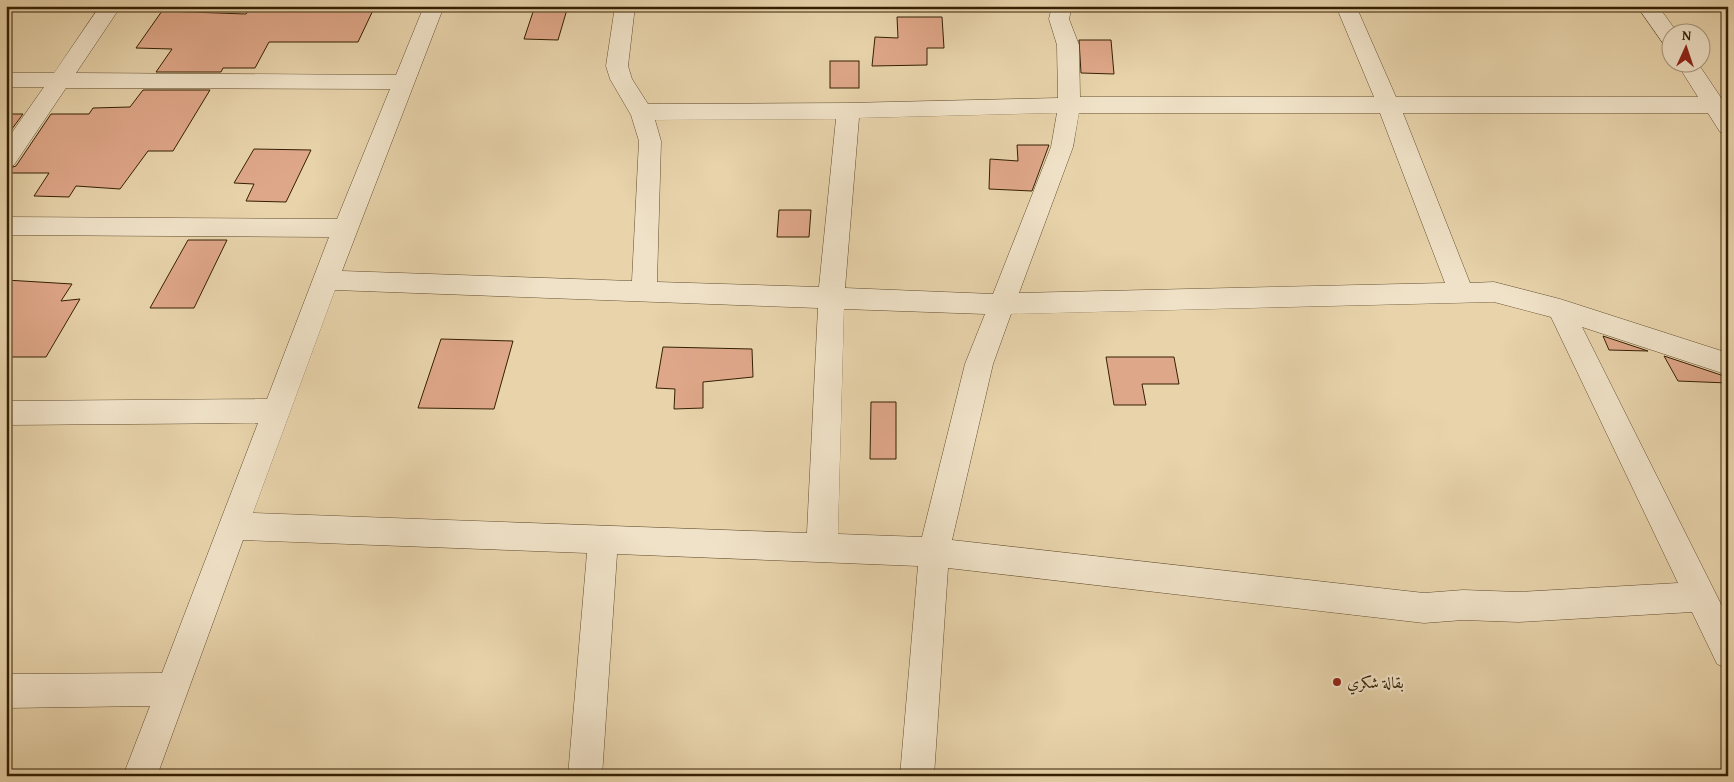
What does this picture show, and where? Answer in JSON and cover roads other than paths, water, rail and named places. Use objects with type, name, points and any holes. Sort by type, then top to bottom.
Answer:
[{"type":"street","points":[[6,159],[110,6]]},
{"type":"street","points":[[140,776],[325,280],[434,6]]},
{"type":"street","points":[[625,6],[626,17],[616,53],[619,76],[642,112],[648,126],[650,141],[644,290]]},
{"type":"street","points":[[917,776],[934,552],[979,364],[1062,147],[1069,105],[1068,45],[1059,19],[1062,6]]},
{"type":"street","points":[[1346,6],[1390,106],[1461,292]]},
{"type":"street","points":[[1647,6],[1662,27]]},
{"type":"street","points":[[1693,72],[1728,126]]},
{"type":"street","points":[[6,80],[405,82]]},
{"type":"street","points":[[642,112],[848,111],[1069,105],[1714,105]]},
{"type":"street","points":[[822,548],[832,297],[848,111]]},
{"type":"street","points":[[6,226],[345,228]]},
{"type":"street","points":[[325,280],[1001,304],[1494,292],[1560,309],[1728,364]]},
{"type":"street","points":[[1560,309],[1728,653]]},
{"type":"street","points":[[6,413],[275,411]]},
{"type":"street","points":[[234,526],[934,552],[1424,608],[1463,605],[1519,607],[1700,597]]},
{"type":"street","points":[[585,776],[603,541]]},
{"type":"street","points":[[6,691],[174,689]]},
{"type":"place","name":"بقالة شكري","points":[[1337,682]]}]
